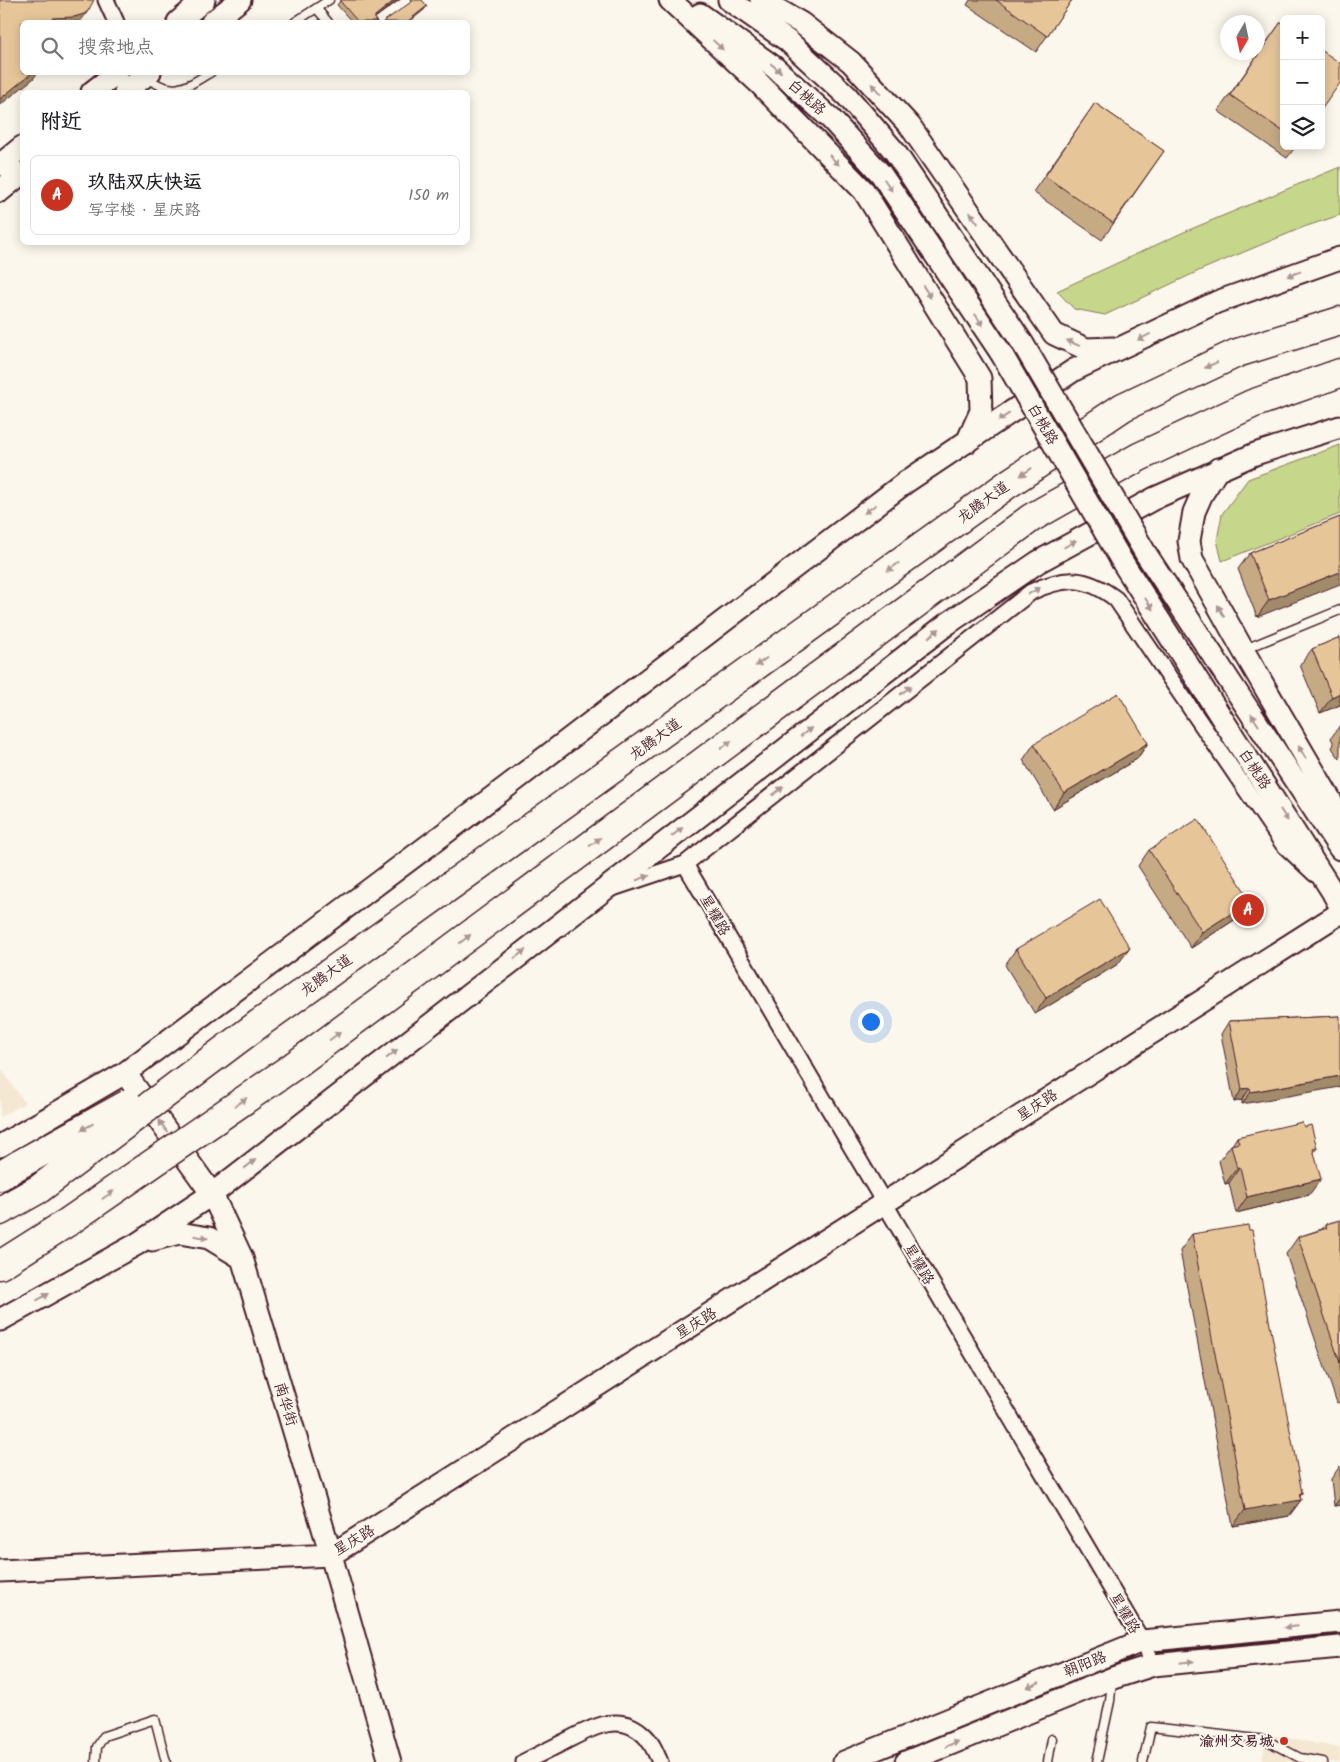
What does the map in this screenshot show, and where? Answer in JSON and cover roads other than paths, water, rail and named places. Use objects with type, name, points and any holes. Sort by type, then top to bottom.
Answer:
[{"type":"highway","points":[[1237,353],[1340,310]]},
{"type":"highway","name":"龙腾大道","points":[[0,1212],[39,1189],[221,1051],[1016,478],[1123,406],[1237,353],[1340,322]]},
{"type":"highway","points":[[0,1265],[68,1222],[295,1065],[1031,518],[1139,457],[1252,404],[1340,373]]},
{"type":"highway","points":[[1252,404],[1340,386]]},
{"type":"highway","points":[[10,1170],[221,1051]]},
{"type":"main road","points":[[180,20],[204,0]]},
{"type":"main road","points":[[215,20],[240,0]]},
{"type":"main road","points":[[670,0],[759,83],[864,191],[980,378],[981,410],[967,442]]},
{"type":"main road","name":"白桃路","points":[[679,0],[774,66],[831,119],[881,174],[1001,353],[1123,563],[1336,898]]},
{"type":"main road","name":"白桃路","points":[[729,0],[788,41],[847,96],[895,152],[1023,344],[1146,554],[1340,849]]},
{"type":"main road","points":[[761,0],[802,23],[851,62],[910,126],[1054,334],[1086,349],[1120,348]]},
{"type":"main road","points":[[95,90],[114,75]]},
{"type":"main road","points":[[128,90],[148,75]]},
{"type":"main road","points":[[0,165],[20,149]]},
{"type":"main road","points":[[0,191],[20,175]]},
{"type":"main road","points":[[0,1146],[125,1072],[509,785],[906,482],[1074,370],[1217,302],[1340,258]]},
{"type":"main road","points":[[0,1320],[137,1244],[212,1194],[597,894],[947,624],[990,593],[1093,530],[1155,498],[1255,454],[1340,428]]},
{"type":"main road","points":[[1218,470],[1202,494],[1194,512],[1188,541],[1192,559],[1330,799],[1340,826]]},
{"type":"main road","name":"星庆路","points":[[0,1571],[331,1555],[1340,913]]},
{"type":"main road","name":"南华街","points":[[125,1072],[212,1194],[242,1258],[331,1555],[390,1762]]},
{"type":"main road","points":[[137,1244],[179,1233],[209,1238],[242,1258]]},
{"type":"main road","name":"朝阳路","points":[[844,1762],[1142,1641],[1340,1622]]},
{"type":"main road","name":"朝阳路","points":[[906,1762],[1113,1678],[1153,1665],[1340,1647]]},
{"type":"street","points":[[106,0],[115,20]]},
{"type":"street","points":[[597,894],[685,864],[1032,592],[1050,583],[1067,580],[1086,581],[1104,589],[1116,599],[1283,844],[1336,898]]},
{"type":"street","name":"星耀路","points":[[685,864],[883,1204],[1142,1641],[1153,1665]]},
{"type":"street","points":[[524,1762],[594,1726],[609,1723],[624,1724],[635,1728],[652,1745],[660,1762]]},
{"type":"lane","points":[[298,20],[329,0]]},
{"type":"lane","points":[[380,20],[407,0]]},
{"type":"lane","points":[[317,9],[326,20]]},
{"type":"lane","points":[[148,75],[159,86],[175,89],[191,84],[206,75]]},
{"type":"lane","points":[[1243,650],[1340,610]]},
{"type":"lane","points":[[1097,1762],[1113,1678]]},
{"type":"lane","points":[[96,1762],[97,1747],[104,1736],[155,1719],[166,1762]]},
{"type":"lane","points":[[1143,1762],[1151,1727],[1266,1740],[1300,1758],[1323,1762]]},
{"type":"lane","points":[[1048,1762],[1052,1739]]},
{"type":"lane","points":[[1289,1762],[1290,1752]]},
{"type":"place","name":"玖陆双庆快运","points":[[1248,910]]},
{"type":"place","name":"渝州交易城","points":[[1284,1741]]}]
